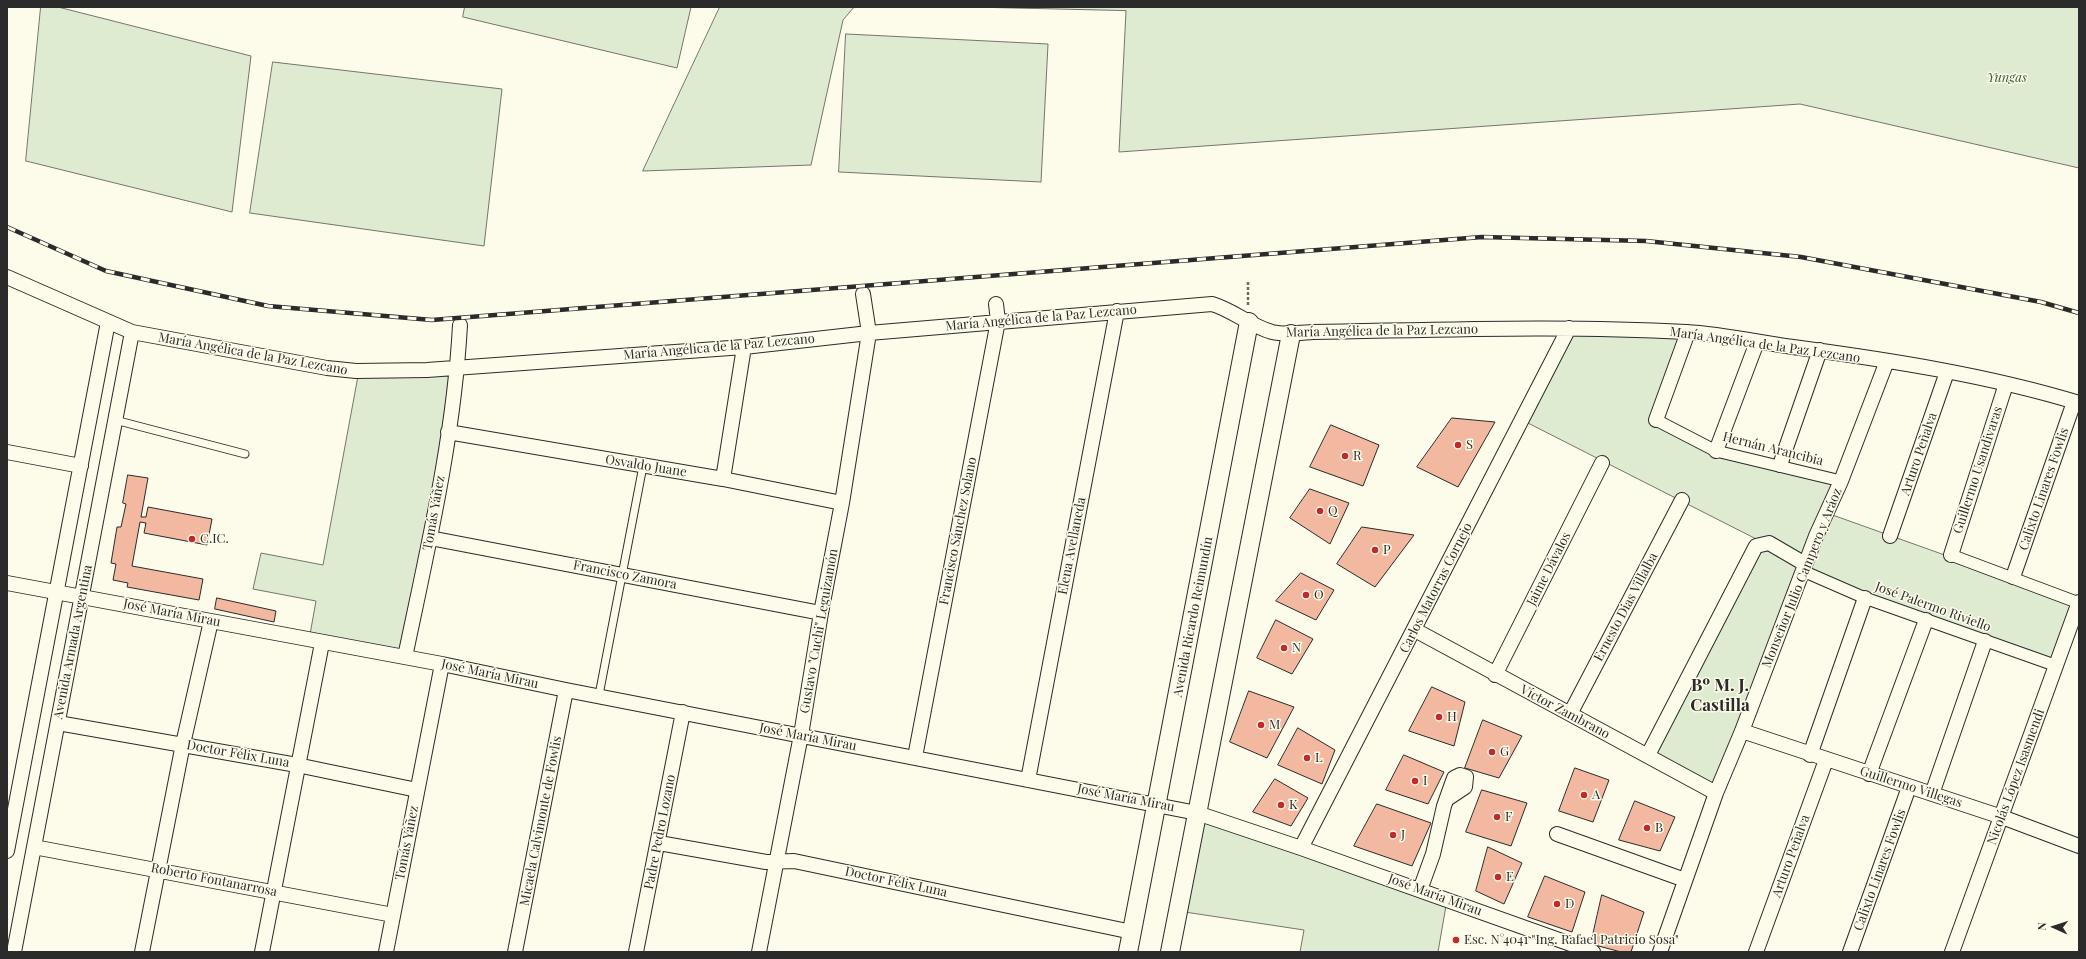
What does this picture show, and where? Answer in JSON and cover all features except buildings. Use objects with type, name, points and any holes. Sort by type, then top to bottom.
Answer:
[{"type":"street","name":"María Angélica de la Paz Lezcano","points":[[7,277],[132,332],[341,370],[380,371],[457,368],[744,347],[998,321],[1212,304],[1223,307],[1249,322],[1273,332],[1291,334],[1312,332],[1570,328],[1688,332],[1820,350],[1887,361],[2006,384],[2077,403]]},
{"type":"street","name":"Gustavo \"Cuchi\" Leguizamón","points":[[759,952],[778,862],[801,735],[821,613],[842,503],[869,333],[863,294]]},
{"type":"street","name":"Francisco Sánchez Solano","points":[[915,757],[998,321],[996,304]]},
{"type":"street","name":"Elena Avellaneda","points":[[1028,780],[1117,311]]},
{"type":"street","name":"Avenida Armada Argentina","points":[[7,851],[108,322]]},
{"type":"street","name":"Avenida Ricardo Reimundín","points":[[1128,952],[1249,322]]},
{"type":"street","name":"Tomás Yáñez","points":[[405,657],[430,538],[448,432],[457,368],[460,325]]},
{"type":"street","name":"Carlos Matorras Cornejo","points":[[1301,848],[1570,328]]},
{"type":"street","name":"Avenida Armada Argentina","points":[[14,952],[132,332]]},
{"type":"street","points":[[1656,420],[1688,332]]},
{"type":"street","points":[[1170,952],[1291,334]]},
{"type":"street","points":[[1716,451],[1757,342]]},
{"type":"street","points":[[723,479],[744,347]]},
{"type":"street","points":[[1780,465],[1820,350]]},
{"type":"street","name":"Monseñor Julio Campero y Aráoz","points":[[1660,952],[1716,793],[1742,731],[1804,567],[1841,481],[1887,361]]},
{"type":"street","name":"Arturo Peñalva","points":[[1890,536],[1947,372]]},
{"type":"street","name":"Guillermo Usandivaras","points":[[1951,555],[2006,384]]},
{"type":"street","name":"Calixto Linares Fowlis","points":[[2013,577],[2077,403]]},
{"type":"street","name":"Hernán Arancibia","points":[[1656,420],[1716,451],[1780,465],[1841,481]]},
{"type":"street","name":"Osvaldo Juane","points":[[448,432],[723,479],[842,503]]},
{"type":"street","points":[[7,452],[81,466]]},
{"type":"street","name":"Jaime Dávalos","points":[[1496,675],[1602,463]]},
{"type":"street","name":"Ernesto Dias Villalba","points":[[1570,714],[1682,500]]},
{"type":"street","name":"Francisco Zamora","points":[[430,538],[821,613]]},
{"type":"street","points":[[1648,755],[1756,546],[1769,543],[1804,567]]},
{"type":"street","points":[[1951,555],[2079,602]]},
{"type":"street","name":"José Palermo Riviello","points":[[1804,567],[1865,598],[2057,666]]},
{"type":"street","name":"José María Mirau","points":[[7,583],[211,620],[322,643],[442,664],[566,690],[599,695],[1197,813],[1301,848],[1592,952]]},
{"type":"street","points":[[1810,755],[1865,598]]},
{"type":"street","name":"Nicolás López Isasmendi","points":[[1952,952],[2079,602]]},
{"type":"street","points":[[142,952],[157,869],[211,620]]},
{"type":"street","points":[[1869,774],[1926,620]]},
{"type":"street","name":"Víctor Zambrano","points":[[1415,630],[1716,793]]},
{"type":"street","points":[[1932,794],[1985,640]]},
{"type":"street","points":[[262,952],[297,765],[322,643]]},
{"type":"street","name":"Tomás Yáñez","points":[[386,952],[442,664]]},
{"type":"street","name":"Micaela Calvimonte de Fowlis","points":[[515,952],[566,690]]},
{"type":"street","name":"Padre Pedro Lozano","points":[[636,952],[659,843],[683,712]]},
{"type":"street","name":"Doctor Félix Luna","points":[[58,723],[297,765],[417,790]]},
{"type":"street","name":"Guillermo Villegas","points":[[1742,731],[1810,755],[2002,817],[2079,846]]},
{"type":"street","name":"Arturo Peñalva","points":[[1756,952],[1826,760]]},
{"type":"street","name":"Calixto Linares Fowlis","points":[[1850,952],[1909,787]]},
{"type":"street","points":[[1420,890],[1434,854],[1447,799]]},
{"type":"street","points":[[1557,834],[1685,880]]},
{"type":"street","name":"Doctor Félix Luna","points":[[659,843],[766,862],[794,861],[1132,932]]},
{"type":"street","name":"Roberto Fontanarrosa","points":[[34,847],[157,869],[393,915]]},
{"type":"lane","points":[[115,420],[245,454]]},
{"type":"lane","points":[[599,695],[643,466]]},
{"type":"path","points":[[1248,280],[1249,322]]},
{"type":"green space","points":[[41,7],[58,7],[251,56],[232,212],[26,161]]},
{"type":"green space","points":[[465,7],[691,7],[677,68],[463,17]]},
{"type":"green space","points":[[720,7],[854,7],[843,20],[811,165],[643,171]]},
{"type":"green space","name":"Yungas","points":[[972,7],[2079,7],[2079,168],[1800,104],[1119,152],[1126,11]]},
{"type":"green space","points":[[846,34],[1048,44],[1041,182],[839,172]]},
{"type":"green space","points":[[273,62],[502,89],[484,246],[250,213]]},
{"type":"green space","points":[[1569,328],[1688,332],[1656,420],[1716,451],[1841,481],[1827,513],[2079,603],[2057,666],[1803,571],[1716,793],[1648,755],[1756,546],[1768,545],[1522,420]]},
{"type":"green space","points":[[453,374],[405,657],[309,640],[316,601],[253,589],[261,553],[323,565],[358,376]]},
{"type":"green space","points":[[1197,813],[1447,900],[1438,952],[1300,952],[1304,930],[1178,911]]},
{"type":"railway","points":[[7,227],[106,271],[268,306],[432,320],[1482,237],[1646,241],[1801,257],[2041,302],[2079,313]]},
{"type":"place","name":"S","points":[[1458,445]]},
{"type":"place","name":"R","points":[[1345,456]]},
{"type":"place","name":"Q","points":[[1320,511]]},
{"type":"place","name":"C.IC.","points":[[192,539]]},
{"type":"place","name":"P","points":[[1375,550]]},
{"type":"place","name":"O","points":[[1306,595]]},
{"type":"place","name":"N","points":[[1284,648]]},
{"type":"place","name":"H","points":[[1439,717]]},
{"type":"place","name":"M","points":[[1261,725]]},
{"type":"place","name":"G","points":[[1492,752]]},
{"type":"place","name":"L","points":[[1307,758]]},
{"type":"place","name":"I","points":[[1415,781]]},
{"type":"place","name":"A","points":[[1584,795]]},
{"type":"place","name":"K","points":[[1281,805]]},
{"type":"place","name":"F","points":[[1497,817]]},
{"type":"place","name":"B","points":[[1647,828]]},
{"type":"place","name":"J","points":[[1393,835]]},
{"type":"place","name":"E","points":[[1498,877]]},
{"type":"place","name":"D","points":[[1557,904]]},
{"type":"place","name":"Esc. N°4041 \"Ing. Rafael Patricio Sosa\"","points":[[1456,940]]},
{"type":"district","name":"Bº M. J. Castilla","points":[[1720,696]]}]
